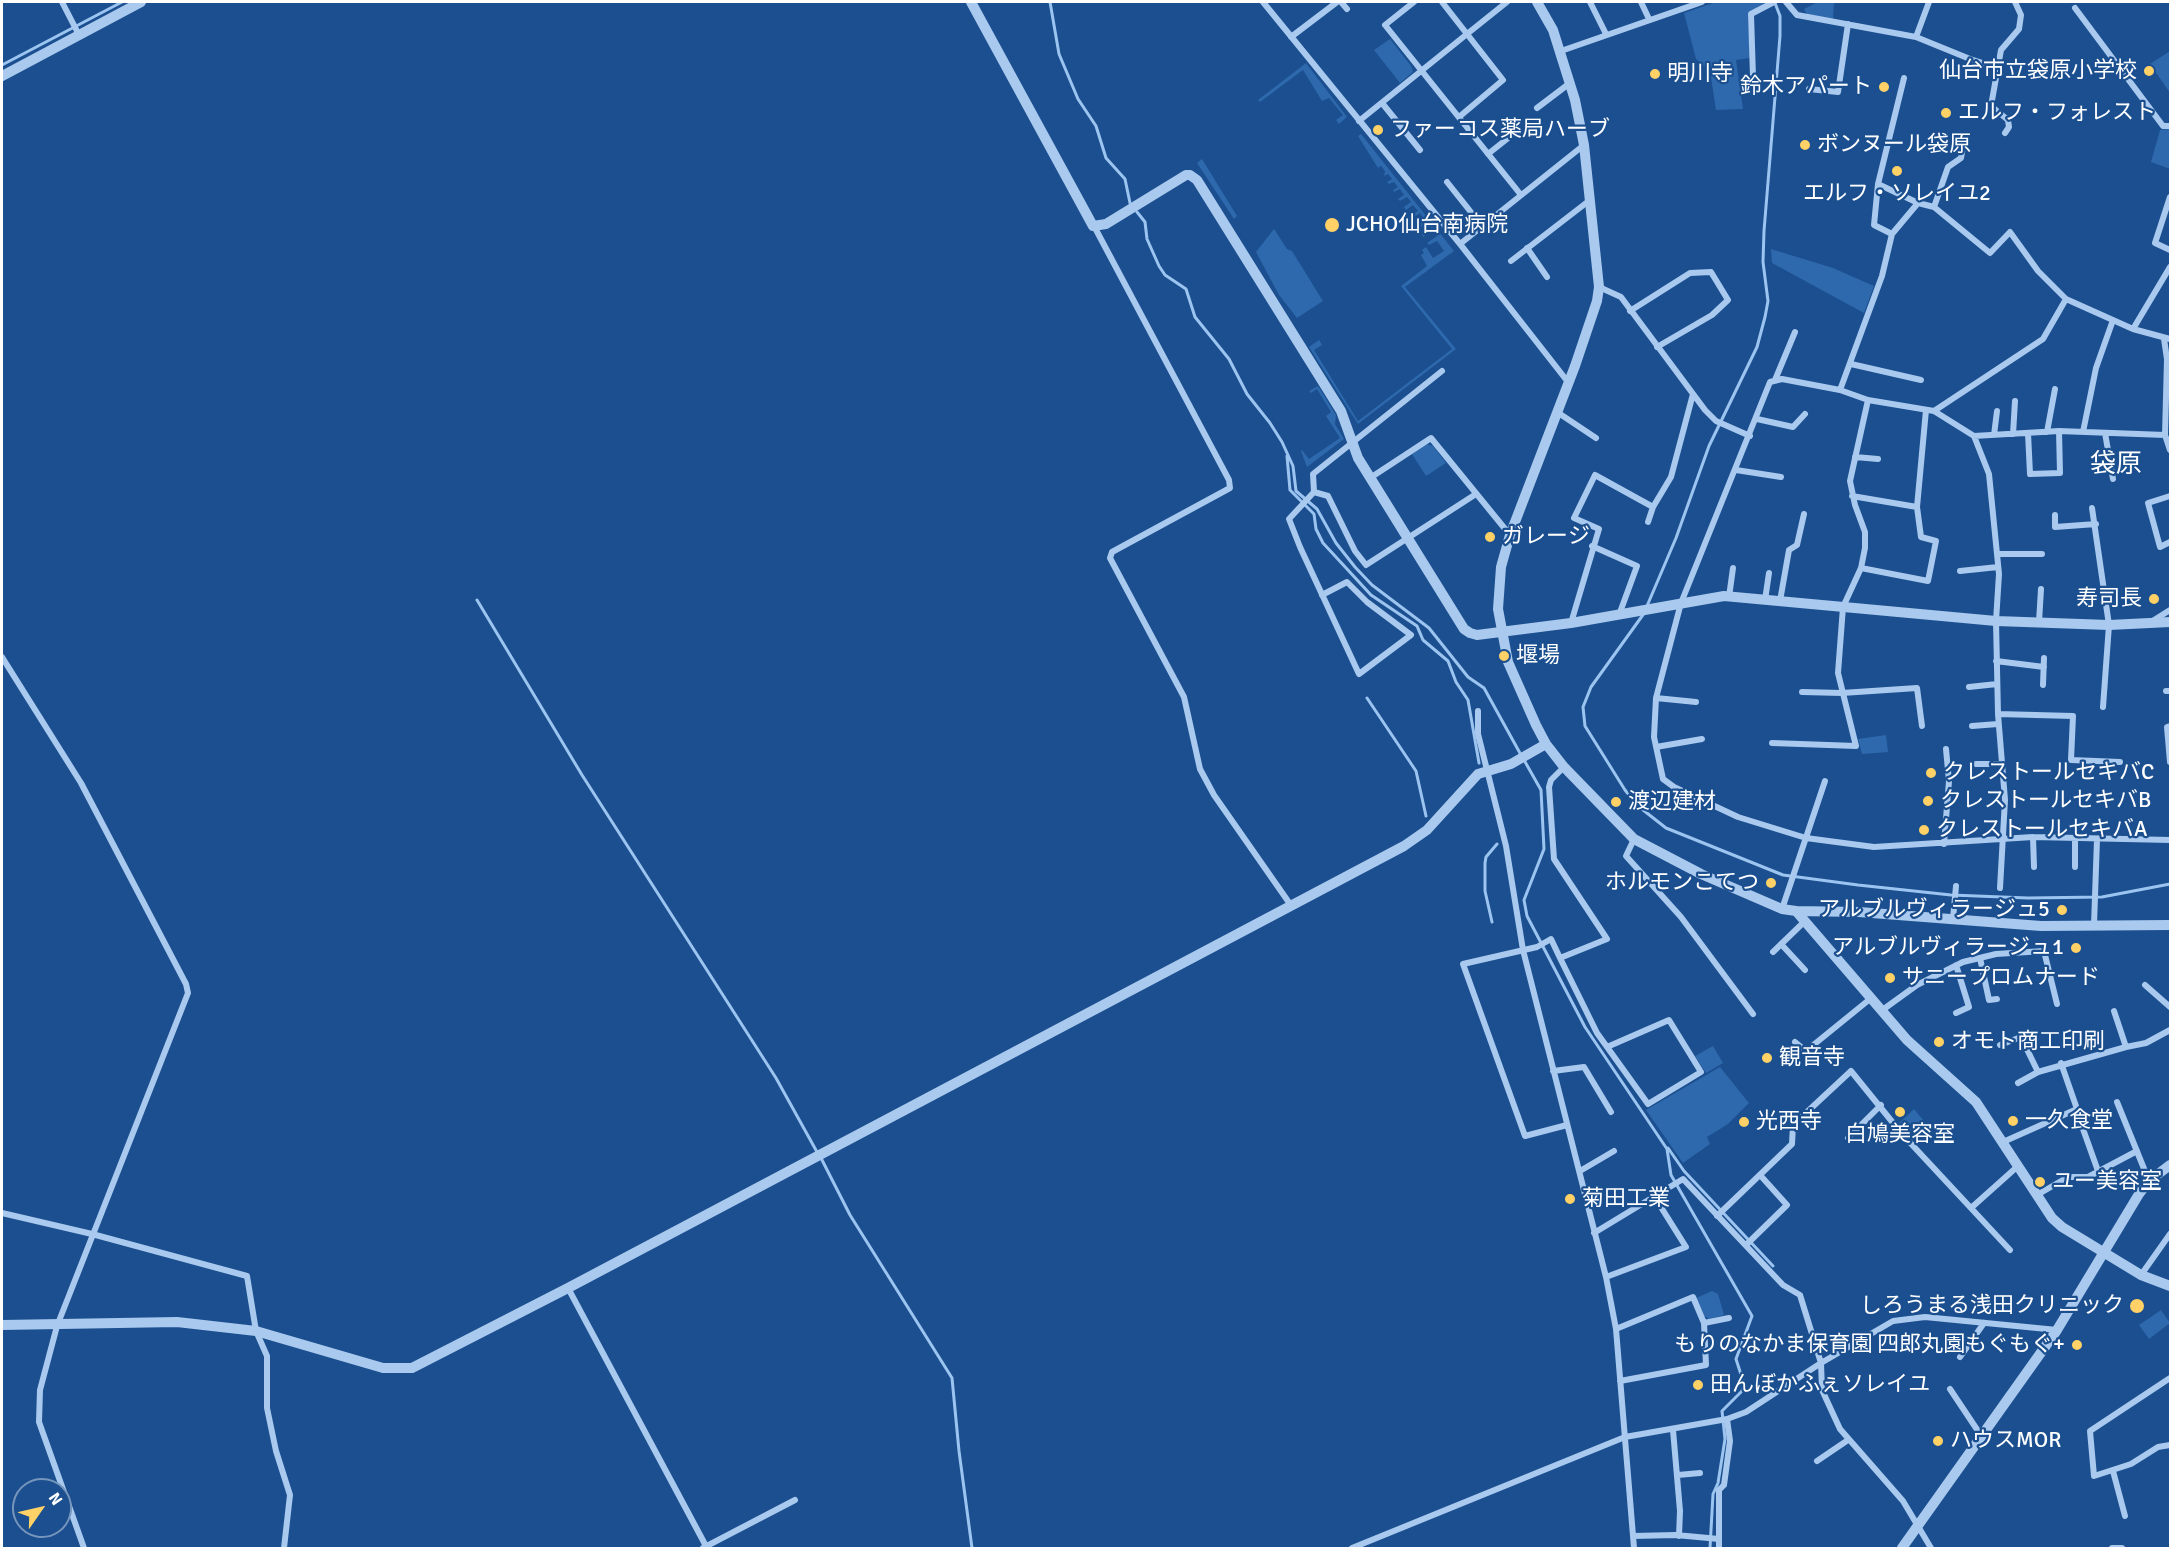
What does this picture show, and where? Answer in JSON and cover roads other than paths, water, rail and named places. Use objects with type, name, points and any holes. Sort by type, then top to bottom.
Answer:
[{"type":"street","points":[[62,2],[78,33]]},
{"type":"street","points":[[2,76],[78,33],[141,2]]},
{"type":"street","points":[[971,2],[1224,470],[1230,488],[1113,552],[1110,558],[1184,697],[1200,768],[1209,786],[1290,904]]},
{"type":"street","points":[[1263,2],[1460,244],[1568,382]]},
{"type":"street","points":[[1291,37],[1339,2],[1347,9]]},
{"type":"street","points":[[1414,2],[1385,25],[1521,195]]},
{"type":"street","points":[[1442,2],[1503,80],[1459,117]]},
{"type":"street","points":[[1359,121],[1507,2]]},
{"type":"street","points":[[1537,2],[1553,30],[1561,51],[1584,145],[1599,286],[1597,301],[1510,535],[1498,588],[1501,632],[1508,662],[1546,744],[1564,767],[1634,839],[1676,863],[1782,909],[1859,912],[2041,926],[2170,925]]},
{"type":"street","points":[[1590,2],[1606,34]]},
{"type":"street","points":[[1641,2],[1649,19]]},
{"type":"street","points":[[1561,51],[1691,3],[1702,2]]},
{"type":"street","points":[[1753,77],[1751,14],[1772,2]]},
{"type":"street","points":[[1786,2],[1795,14],[1916,37],[1970,59],[1989,65],[1997,64]]},
{"type":"street","points":[[2005,133],[2009,127],[2008,120],[1991,106],[2001,50],[2019,29],[2021,15],[2015,2]]},
{"type":"street","points":[[1916,37],[1926,7]]},
{"type":"street","points":[[2075,8],[2163,126],[2170,126]]},
{"type":"street","points":[[1809,89],[1838,92],[1848,24]]},
{"type":"street","points":[[1892,234],[1874,225],[1878,184],[1904,78]]},
{"type":"street","points":[[1538,108],[1570,83]]},
{"type":"street","points":[[1382,103],[1420,150]]},
{"type":"street","points":[[1488,154],[1517,131]]},
{"type":"street","points":[[1934,207],[1948,167],[1961,158],[1965,136]]},
{"type":"street","points":[[1460,244],[1584,145]]},
{"type":"street","points":[[1094,226],[1106,224],[1186,175],[1194,177],[1341,411],[1352,443],[1370,478],[1464,629],[1477,635],[1571,623],[1656,607],[1729,597],[1996,621],[2109,625],[2170,622],[2170,628]]},
{"type":"street","points":[[1447,182],[1482,226]]},
{"type":"street","points":[[1878,184],[1918,203],[1934,207],[1990,253],[2010,232],[2038,271],[2066,299],[2133,329],[2167,339],[2165,435],[2170,450]]},
{"type":"street","points":[[2170,197],[2154,243],[2170,250]]},
{"type":"street","points":[[1511,261],[1590,199]]},
{"type":"street","points":[[1840,390],[1882,276],[1892,234],[1918,203]]},
{"type":"street","points":[[1527,249],[1547,277]]},
{"type":"street","points":[[2133,329],[2170,268]]},
{"type":"street","points":[[1630,311],[1690,273],[1711,272],[1728,300],[1712,315],[1657,347]]},
{"type":"street","points":[[1599,286],[1621,297],[1693,394],[1716,421],[1750,436]]},
{"type":"street","points":[[1934,411],[2043,339],[2066,299]]},
{"type":"street","points":[[2083,432],[2097,368],[2113,321]]},
{"type":"street","points":[[1775,380],[1795,332]]},
{"type":"street","points":[[1851,364],[1921,380]]},
{"type":"street","points":[[1322,595],[1347,582],[1367,602],[1411,635],[1359,674],[1322,595],[1289,519],[1313,494],[1313,474],[1442,371]]},
{"type":"street","points":[[2165,435],[2060,431],[1974,436],[1934,411],[1868,400],[1840,390],[1782,379],[1770,382],[1681,603],[1656,698],[1654,737],[1664,779],[1674,787],[1738,817],[1806,838],[1874,847],[2033,837],[2170,840]]},
{"type":"street","points":[[2047,432],[2055,389]]},
{"type":"street","points":[[1648,522],[1653,507],[1671,477],[1693,394]]},
{"type":"street","points":[[1772,743],[1856,746],[1838,673],[1844,607],[1861,568],[1865,532],[1852,496],[1850,481],[1868,400]]},
{"type":"street","points":[[2013,434],[2015,401]]},
{"type":"street","points":[[1861,568],[1928,581],[1936,542],[1921,537],[1917,507],[1926,410]]},
{"type":"street","points":[[1994,435],[1997,411]]},
{"type":"street","points":[[1556,412],[1596,438]]},
{"type":"street","points":[[1756,419],[1793,427],[1805,414]]},
{"type":"street","points":[[2028,433],[2030,474],[2060,473],[2060,431]]},
{"type":"street","points":[[2105,433],[2113,479]]},
{"type":"street","points":[[1974,436],[1989,474],[1998,554],[1996,661],[2004,839],[2000,888]]},
{"type":"street","points":[[1370,478],[1431,438],[1510,535]]},
{"type":"street","points":[[1855,457],[1878,459]]},
{"type":"street","points":[[1736,470],[1781,477]]},
{"type":"street","points":[[1571,623],[1592,546],[1599,529],[1574,518],[1595,475],[1653,507]]},
{"type":"street","points":[[1313,494],[1328,496],[1355,551],[1366,565],[1476,494]]},
{"type":"street","points":[[1852,496],[1917,507]]},
{"type":"street","points":[[2170,496],[2148,503],[2160,547],[2170,542]]},
{"type":"street","points":[[2092,508],[2109,625],[2103,707]]},
{"type":"street","points":[[1780,601],[1789,550],[1797,545],[1804,514]]},
{"type":"street","points":[[2055,515],[2055,527],[2096,525]]},
{"type":"street","points":[[1592,546],[1636,566],[1619,615]]},
{"type":"street","points":[[1998,554],[2042,554]]},
{"type":"street","points":[[1960,571],[1998,567]]},
{"type":"street","points":[[1729,597],[1733,568]]},
{"type":"street","points":[[1765,600],[1769,573]]},
{"type":"street","points":[[2038,622],[2041,589]]},
{"type":"street","points":[[2150,623],[2170,610]]},
{"type":"street","points":[[2,657],[81,783],[186,984],[188,993],[57,1326],[40,1390],[39,1422],[85,1548]]},
{"type":"street","points":[[2043,685],[2044,658]]},
{"type":"street","points":[[1996,661],[2044,667]]},
{"type":"street","points":[[1969,687],[1997,684]]},
{"type":"street","points":[[1802,692],[1842,693],[1917,688],[1922,726]]},
{"type":"street","points":[[1656,698],[1696,702]]},
{"type":"street","points":[[1478,711],[1478,734],[1506,846],[1523,950],[1552,1071],[1580,1171],[1616,1329],[1634,1548]]},
{"type":"street","points":[[1998,714],[2073,716],[2071,760],[2120,762]]},
{"type":"street","points":[[1972,726],[1998,724]]},
{"type":"street","points":[[2170,726],[2167,727],[2170,762]]},
{"type":"street","points":[[1656,747],[1702,739]]},
{"type":"street","points":[[2,1325],[57,1326],[177,1322],[256,1331],[383,1368],[412,1368],[568,1288],[1290,904],[1404,846],[1427,830],[1478,774],[1511,764],[1546,744]]},
{"type":"street","points":[[1944,844],[1949,781],[1946,749]]},
{"type":"street","points":[[1976,764],[2002,764]]},
{"type":"street","points":[[1560,958],[1606,939],[1554,860],[1549,788],[1551,780],[1564,767]]},
{"type":"street","points":[[1782,909],[1825,781]]},
{"type":"street","points":[[2033,837],[2034,867]]},
{"type":"street","points":[[2075,838],[2075,867]]},
{"type":"street","points":[[1634,839],[1626,856],[1681,917],[1753,1014]]},
{"type":"street","points":[[2094,926],[2097,839]]},
{"type":"street","points":[[1953,919],[1956,886]]},
{"type":"street","points":[[1796,911],[1838,958],[1869,999],[1907,1040],[1976,1102],[2052,1218],[2062,1227],[2141,1275],[2170,1286]]},
{"type":"street","points":[[1773,952],[1805,921]]},
{"type":"street","points":[[1568,1125],[1525,1136],[1463,964],[1537,947],[1551,939],[1577,996],[1607,1047],[1648,1104],[1701,1072],[1669,1020],[1607,1047]]},
{"type":"street","points":[[1781,944],[1804,970]]},
{"type":"street","points":[[1881,1012],[1917,985],[1956,965],[1980,958],[2044,951],[2057,1004]]},
{"type":"street","points":[[1980,958],[1989,1000],[1997,999]]},
{"type":"street","points":[[1956,965],[1969,1007],[1956,1013]]},
{"type":"street","points":[[2145,985],[2170,1007]]},
{"type":"street","points":[[1795,1042],[1806,1051],[1869,999]]},
{"type":"street","points":[[2114,1011],[2126,1047]]},
{"type":"street","points":[[2018,1083],[2061,1063],[2146,1043],[2170,1030]]},
{"type":"street","points":[[2000,1045],[2021,1037],[2038,1072]]},
{"type":"street","points":[[2003,1142],[2077,1109],[2061,1063]]},
{"type":"street","points":[[1552,1071],[1584,1067],[1611,1112]]},
{"type":"street","points":[[1721,1213],[1792,1144],[1793,1125],[1851,1071],[1902,1134],[2010,1250]]},
{"type":"street","points":[[2117,1102],[2149,1181]]},
{"type":"street","points":[[1848,1138],[1881,1106]]},
{"type":"street","points":[[2083,1129],[2098,1171]]},
{"type":"street","points":[[1580,1171],[1614,1151]]},
{"type":"street","points":[[2037,1195],[2068,1177],[2088,1177],[2137,1151]]},
{"type":"street","points":[[1902,1548],[2057,1330],[2105,1254],[2139,1194],[2149,1181],[2170,1165]]},
{"type":"street","points":[[1971,1208],[2018,1166]]},
{"type":"street","points":[[1749,1242],[1787,1205],[1760,1175]]},
{"type":"street","points":[[1594,1233],[1683,1179],[1721,1213],[1749,1242],[1783,1285],[1800,1295],[1821,1363],[1822,1390],[1840,1429],[1903,1501],[1931,1548]]},
{"type":"street","points":[[1606,1278],[1686,1247],[1654,1196]]},
{"type":"street","points":[[2,1213],[244,1274],[250,1281],[256,1331],[267,1356],[267,1408],[276,1451],[290,1495],[284,1548]]},
{"type":"street","points":[[2141,1275],[2170,1234]]},
{"type":"street","points":[[568,1288],[705,1548],[795,1500]]},
{"type":"street","points":[[1616,1329],[1693,1297],[1704,1323],[1706,1365],[1620,1381]]},
{"type":"street","points":[[1352,1548],[1625,1437],[1673,1430],[1746,1412],[1821,1363],[1893,1321],[1925,1317],[2057,1330]]},
{"type":"street","points":[[1704,1323],[1729,1318]]},
{"type":"street","points":[[1960,1357],[1984,1323]]},
{"type":"street","points":[[2170,1378],[2090,1431],[2094,1476],[2131,1464],[2158,1447],[2170,1445]]},
{"type":"street","points":[[1950,1389],[1982,1437]]},
{"type":"street","points":[[1719,1548],[1719,1490],[1724,1485],[1730,1441],[1724,1419]]},
{"type":"street","points":[[1673,1430],[1678,1475],[1678,1536]]},
{"type":"street","points":[[1817,1461],[1848,1440]]},
{"type":"street","points":[[2113,1471],[2125,1516]]},
{"type":"street","points":[[1678,1475],[1700,1473]]},
{"type":"street","points":[[1633,1536],[1719,1539]]},
{"type":"street","points":[[2112,1548],[2122,1548]]},
{"type":"waterway","points":[[2,65],[122,2]]},
{"type":"waterway","points":[[1050,2],[1059,54],[1078,99],[1096,126],[1106,158],[1125,179],[1130,203]]},
{"type":"waterway","points":[[1647,606],[1676,538],[1709,446],[1757,347],[1765,317],[1768,301],[1763,262],[1764,231],[1780,36],[1780,16],[1775,3]]},
{"type":"waterway","points":[[1137,212],[1145,222],[1147,239],[1159,266],[1165,275],[1186,289],[1195,317],[1229,359],[1247,394],[1282,442],[1293,466],[1296,491],[1317,509],[1336,543],[1372,585],[1429,628],[1468,677],[1484,688],[1521,755]]},
{"type":"waterway","points":[[1287,456],[1290,490],[1314,514],[1316,529],[1323,543],[1371,595],[1417,626],[1423,640],[1448,661],[1456,682],[1468,700],[1479,763]]},
{"type":"waterway","points":[[477,600],[582,775],[776,1078],[817,1152]]},
{"type":"waterway","points":[[1645,612],[1591,687],[1583,707],[1585,726],[1625,790],[1638,806],[1666,828],[1783,875],[1858,885],[1951,895],[2028,898],[2102,897],[2170,884]]},
{"type":"waterway","points":[[1367,698],[1416,771],[1426,816]]},
{"type":"waterway","points":[[1524,760],[1541,790],[1544,849],[1524,900],[1527,916],[1585,1027],[1667,1149],[1671,1175],[1752,1316],[1736,1359],[1744,1384],[1742,1391],[1722,1411],[1725,1439],[1718,1483],[1713,1494],[1710,1548]]},
{"type":"waterway","points":[[1492,922],[1485,891],[1485,863],[1486,857],[1497,844]]},
{"type":"waterway","points":[[1668,1148],[1684,1171],[1773,1266]]},
{"type":"waterway","points":[[821,1158],[850,1215],[952,1378],[972,1548]]},
{"type":"place","name":"仙台市立袋原小学校","points":[[2149,71]]},
{"type":"place","name":"明川寺","points":[[1655,74]]},
{"type":"place","name":"鈴木アパート","points":[[1884,87]]},
{"type":"place","name":"エルフ・フォレスト","points":[[1946,113]]},
{"type":"place","name":"ファーコス薬局ハーブ","points":[[1378,130]]},
{"type":"place","name":"ボンヌール袋原","points":[[1805,145]]},
{"type":"place","name":"エルフ・ソレイユ2","points":[[1897,171]]},
{"type":"place","name":"JCHO仙台南病院","points":[[1332,225]]},
{"type":"place","name":"ガレージ","points":[[1490,537]]},
{"type":"place","name":"寿司長","points":[[2154,599]]},
{"type":"place","name":"堰場","points":[[1504,656]]},
{"type":"place","name":"クレストールセキバC","points":[[1931,773]]},
{"type":"place","name":"クレストールセキバB","points":[[1928,801]]},
{"type":"place","name":"渡辺建材","points":[[1616,802]]},
{"type":"place","name":"クレストールセキバA","points":[[1924,830]]},
{"type":"place","name":"ホルモンこてつ","points":[[1771,883]]},
{"type":"place","name":"アルブルヴィラージュ5","points":[[2062,910]]},
{"type":"place","name":"アルブルヴィラージュ1","points":[[2076,948]]},
{"type":"place","name":"サニープロムナード","points":[[1890,978]]},
{"type":"place","name":"オモト商工印刷","points":[[1939,1042]]},
{"type":"place","name":"観音寺","points":[[1767,1058]]},
{"type":"place","name":"白鳩美容室","points":[[1900,1112]]},
{"type":"place","name":"一久食堂","points":[[2013,1121]]},
{"type":"place","name":"光西寺","points":[[1744,1122]]},
{"type":"place","name":"ユー美容室","points":[[2040,1182]]},
{"type":"place","name":"菊田工業","points":[[1570,1199]]},
{"type":"place","name":"しろうまる浅田クリニック","points":[[2137,1306]]},
{"type":"place","name":"もりのなかま保育園 四郎丸園もぐもぐ+","points":[[2077,1345]]},
{"type":"place","name":"田んぼかふぇソレイユ","points":[[1698,1385]]},
{"type":"place","name":"ハウスMOR","points":[[1938,1441]]},
{"type":"district","name":"袋原","points":[[2116,465]]}]
